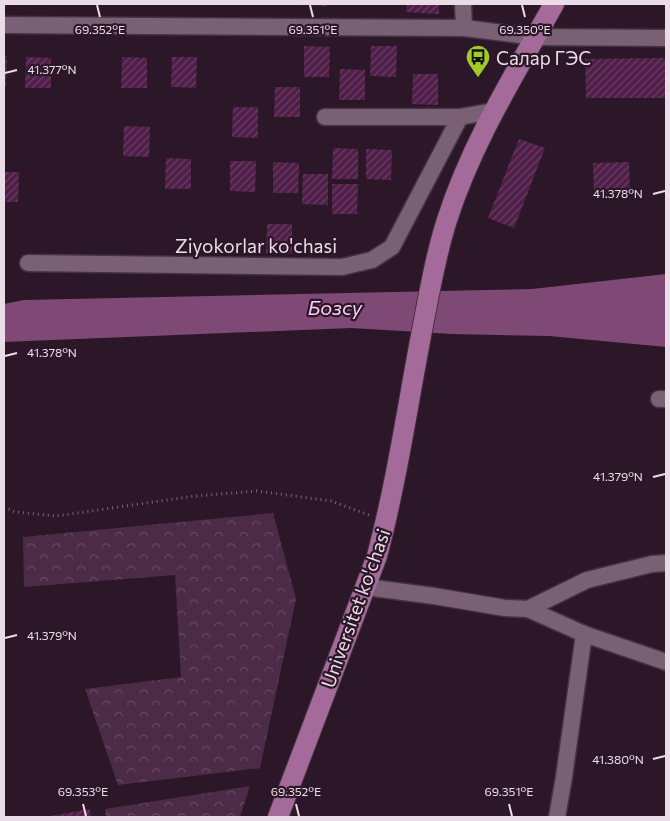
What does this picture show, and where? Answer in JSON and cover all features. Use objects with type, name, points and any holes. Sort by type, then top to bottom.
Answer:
[{"type":"main road","points":[[493,111],[554,4]]},
{"type":"main road","name":"Universitet ko'chasi","points":[[278,817],[377,556],[386,521],[409,392],[437,253],[460,184],[493,111]]},
{"type":"street","points":[[464,4],[464,28]]},
{"type":"street","points":[[4,25],[464,28],[536,36],[666,38]]},
{"type":"street","points":[[325,117],[460,118],[493,111]]},
{"type":"street","name":"Ziyokorlar ko'chasi","points":[[28,263],[342,267],[372,260],[392,248],[460,118]]},
{"type":"street","points":[[528,610],[587,580],[652,564],[666,563]]},
{"type":"street","points":[[366,587],[528,610],[584,634],[666,662]]},
{"type":"street","points":[[556,817],[564,777],[584,634]]},
{"type":"path","points":[[4,507],[15,512],[56,516],[195,496],[257,491],[331,501],[386,521]]},
{"type":"green space","points":[[273,513],[296,599],[260,768],[118,785],[85,689],[181,677],[175,575],[24,587],[23,537]]},
{"type":"green space","points":[[250,786],[240,817],[106,817],[105,809]]},
{"type":"water","name":"Бозсу","points":[[666,274],[666,347],[549,336],[452,334],[351,328],[4,342],[4,304],[24,300],[532,289]]},
{"type":"building","points":[[326,4],[326,6],[303,5]]},
{"type":"building","points":[[407,4],[439,4],[439,14],[406,12]]},
{"type":"building","points":[[304,46],[330,47],[329,77],[304,77]]},
{"type":"building","points":[[371,46],[397,46],[396,77],[370,76]]},
{"type":"building","points":[[4,56],[7,56],[6,86],[4,86]]},
{"type":"building","points":[[26,57],[51,58],[51,88],[25,88]]},
{"type":"building","points":[[122,57],[147,58],[147,88],[121,88]]},
{"type":"building","points":[[172,57],[197,57],[196,88],[171,87]]},
{"type":"building","points":[[666,58],[666,98],[586,98],[585,59]]},
{"type":"building","points":[[340,69],[365,70],[365,100],[339,100]]},
{"type":"building","points":[[413,74],[438,74],[438,105],[412,104]]},
{"type":"building","points":[[275,87],[300,87],[300,117],[274,117]]},
{"type":"building","points":[[233,107],[258,107],[258,138],[232,137]]},
{"type":"building","points":[[124,126],[150,127],[149,157],[123,156]]},
{"type":"building","points":[[519,139],[545,148],[514,228],[488,218]]},
{"type":"building","points":[[333,148],[358,149],[358,179],[332,179]]},
{"type":"building","points":[[366,149],[392,150],[391,180],[366,179]]},
{"type":"building","points":[[166,158],[191,159],[191,189],[165,189]]},
{"type":"building","points":[[230,161],[256,161],[255,192],[230,191]]},
{"type":"building","points":[[273,162],[299,163],[298,193],[273,193]]},
{"type":"building","points":[[629,162],[630,193],[594,195],[593,163]]},
{"type":"building","points":[[4,172],[19,172],[18,202],[4,202]]},
{"type":"building","points":[[303,174],[328,174],[328,205],[302,204]]},
{"type":"building","points":[[332,184],[358,184],[357,214],[332,214]]},
{"type":"building","points":[[267,224],[292,224],[292,254],[266,254]]},
{"type":"building","points":[[90,809],[91,817],[50,817],[50,816]]},
{"type":"place","name":"Салар ГЭС","points":[[478,78]]}]
